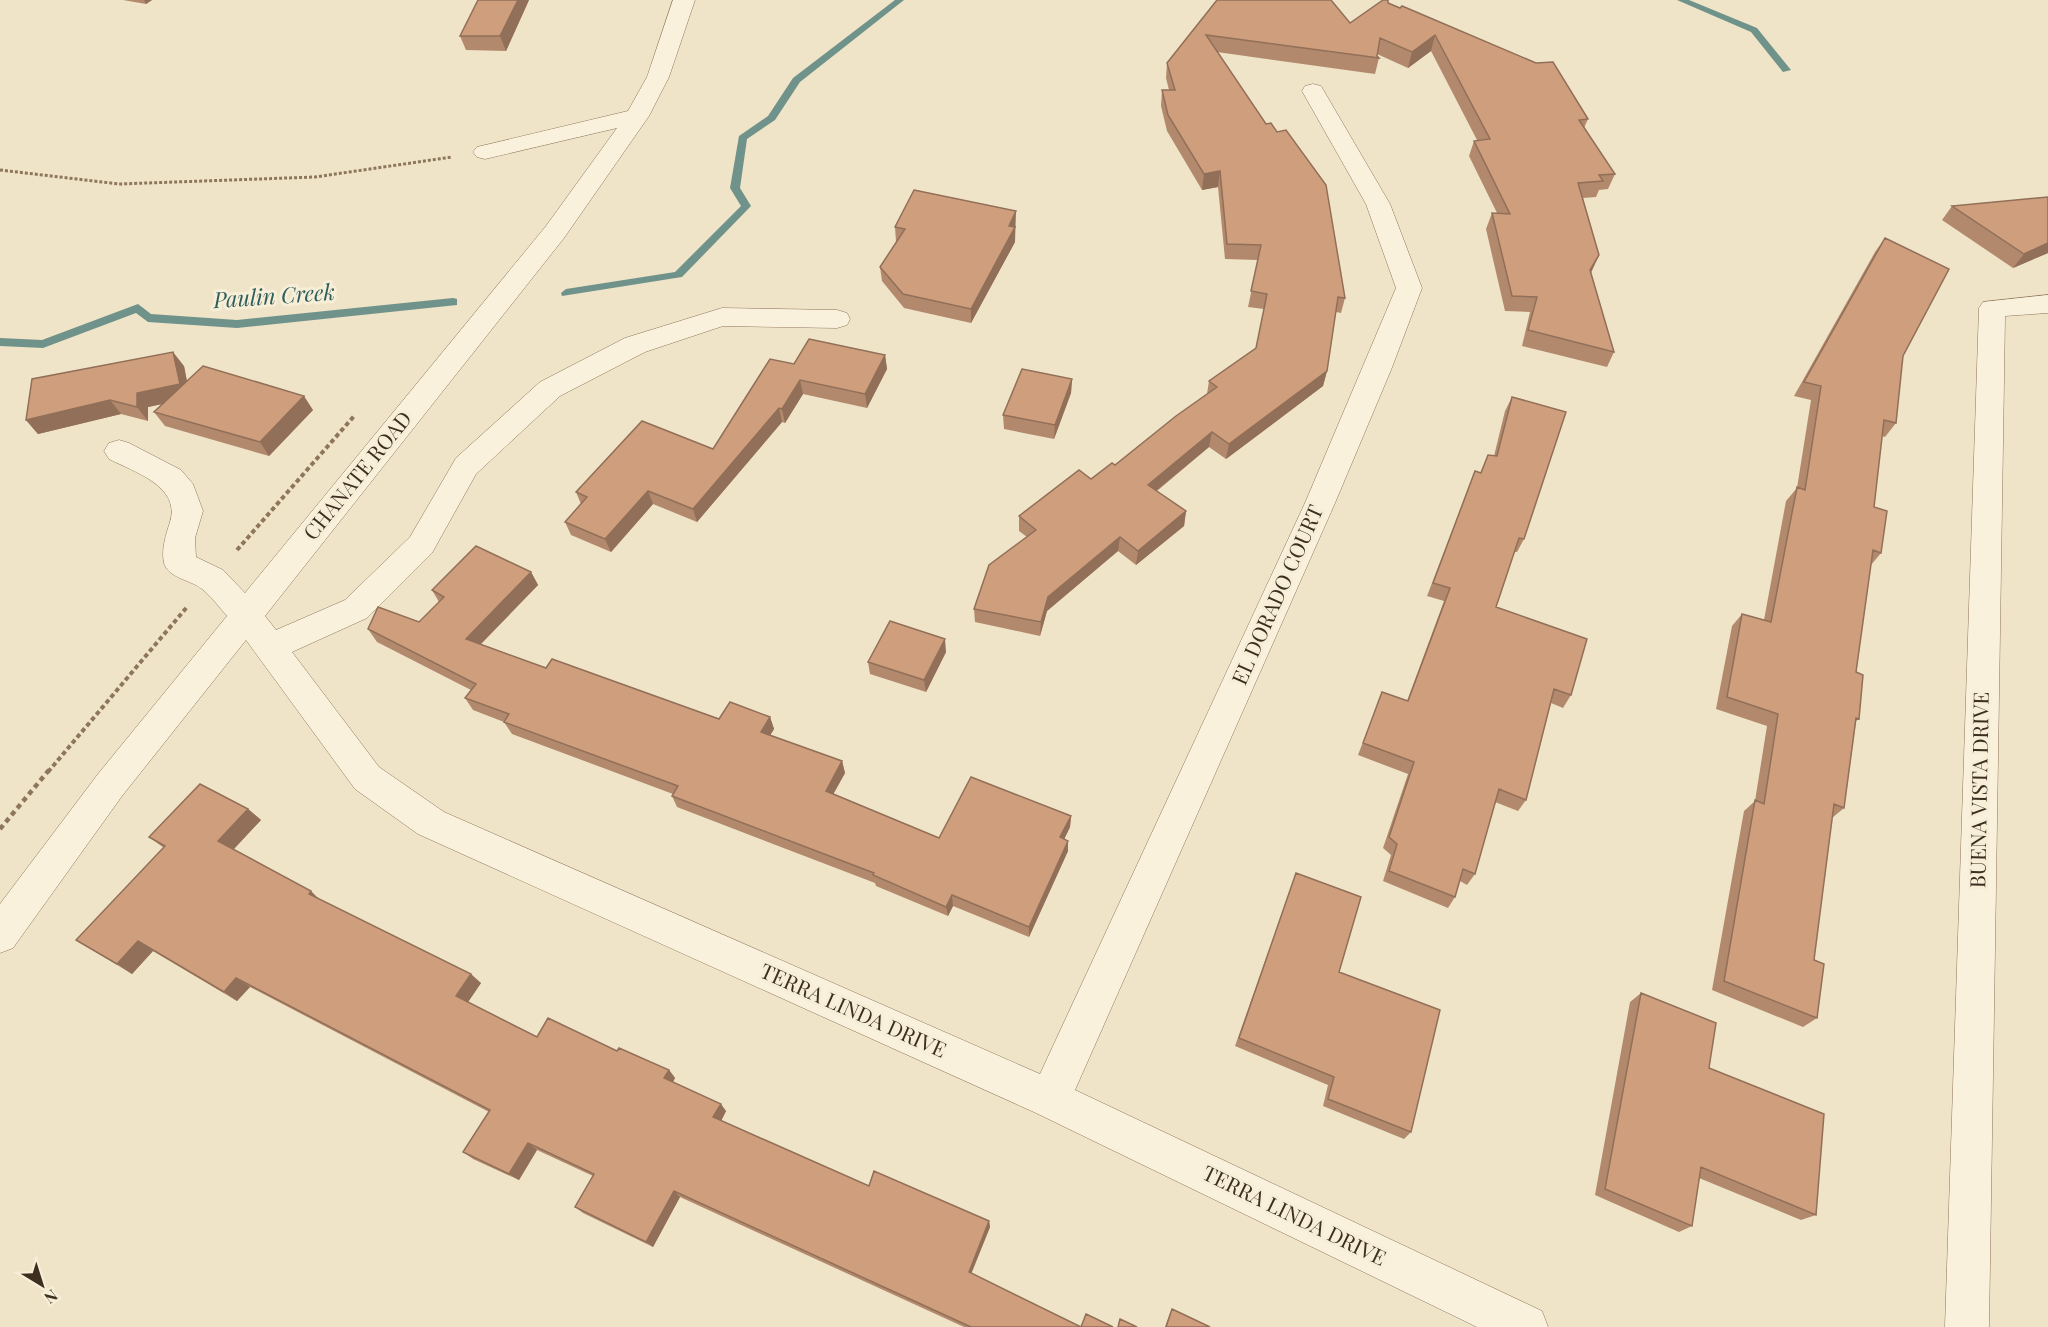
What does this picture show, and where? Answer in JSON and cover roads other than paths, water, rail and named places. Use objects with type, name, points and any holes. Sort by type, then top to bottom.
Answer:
[{"type":"street","name":"CHANATE ROAD","points":[[0,935],[110,785],[555,232],[637,116],[658,77],[684,0]]},
{"type":"street","name":"EL DORADO COURT","points":[[1050,1099],[1320,503],[1409,288],[1378,204],[1313,91]]},
{"type":"street","points":[[485,152],[637,116]]},
{"type":"street","name":"BUENA VISTA DRIVE","points":[[1967,1327],[1992,308],[2048,304]]},
{"type":"street","points":[[269,648],[356,609],[421,545],[466,466],[550,389],[634,345],[722,317],[837,319]]},
{"type":"street","name":"TERRA LINDA DRIVE","points":[[119,451],[170,478],[182,492],[188,511],[180,538],[180,563],[212,579],[246,615],[367,778],[431,823],[1050,1099],[1526,1327]]},
{"type":"waterway","name":"Paulin Creek","points":[[566,293],[678,275],[746,206],[735,188],[742,138],[772,118],[796,80],[900,0]]},
{"type":"waterway","points":[[1681,0],[1754,30],[1786,70]]},
{"type":"waterway","name":"Paulin Creek","points":[[0,342],[43,344],[138,308],[148,318],[237,324],[453,302]]}]
